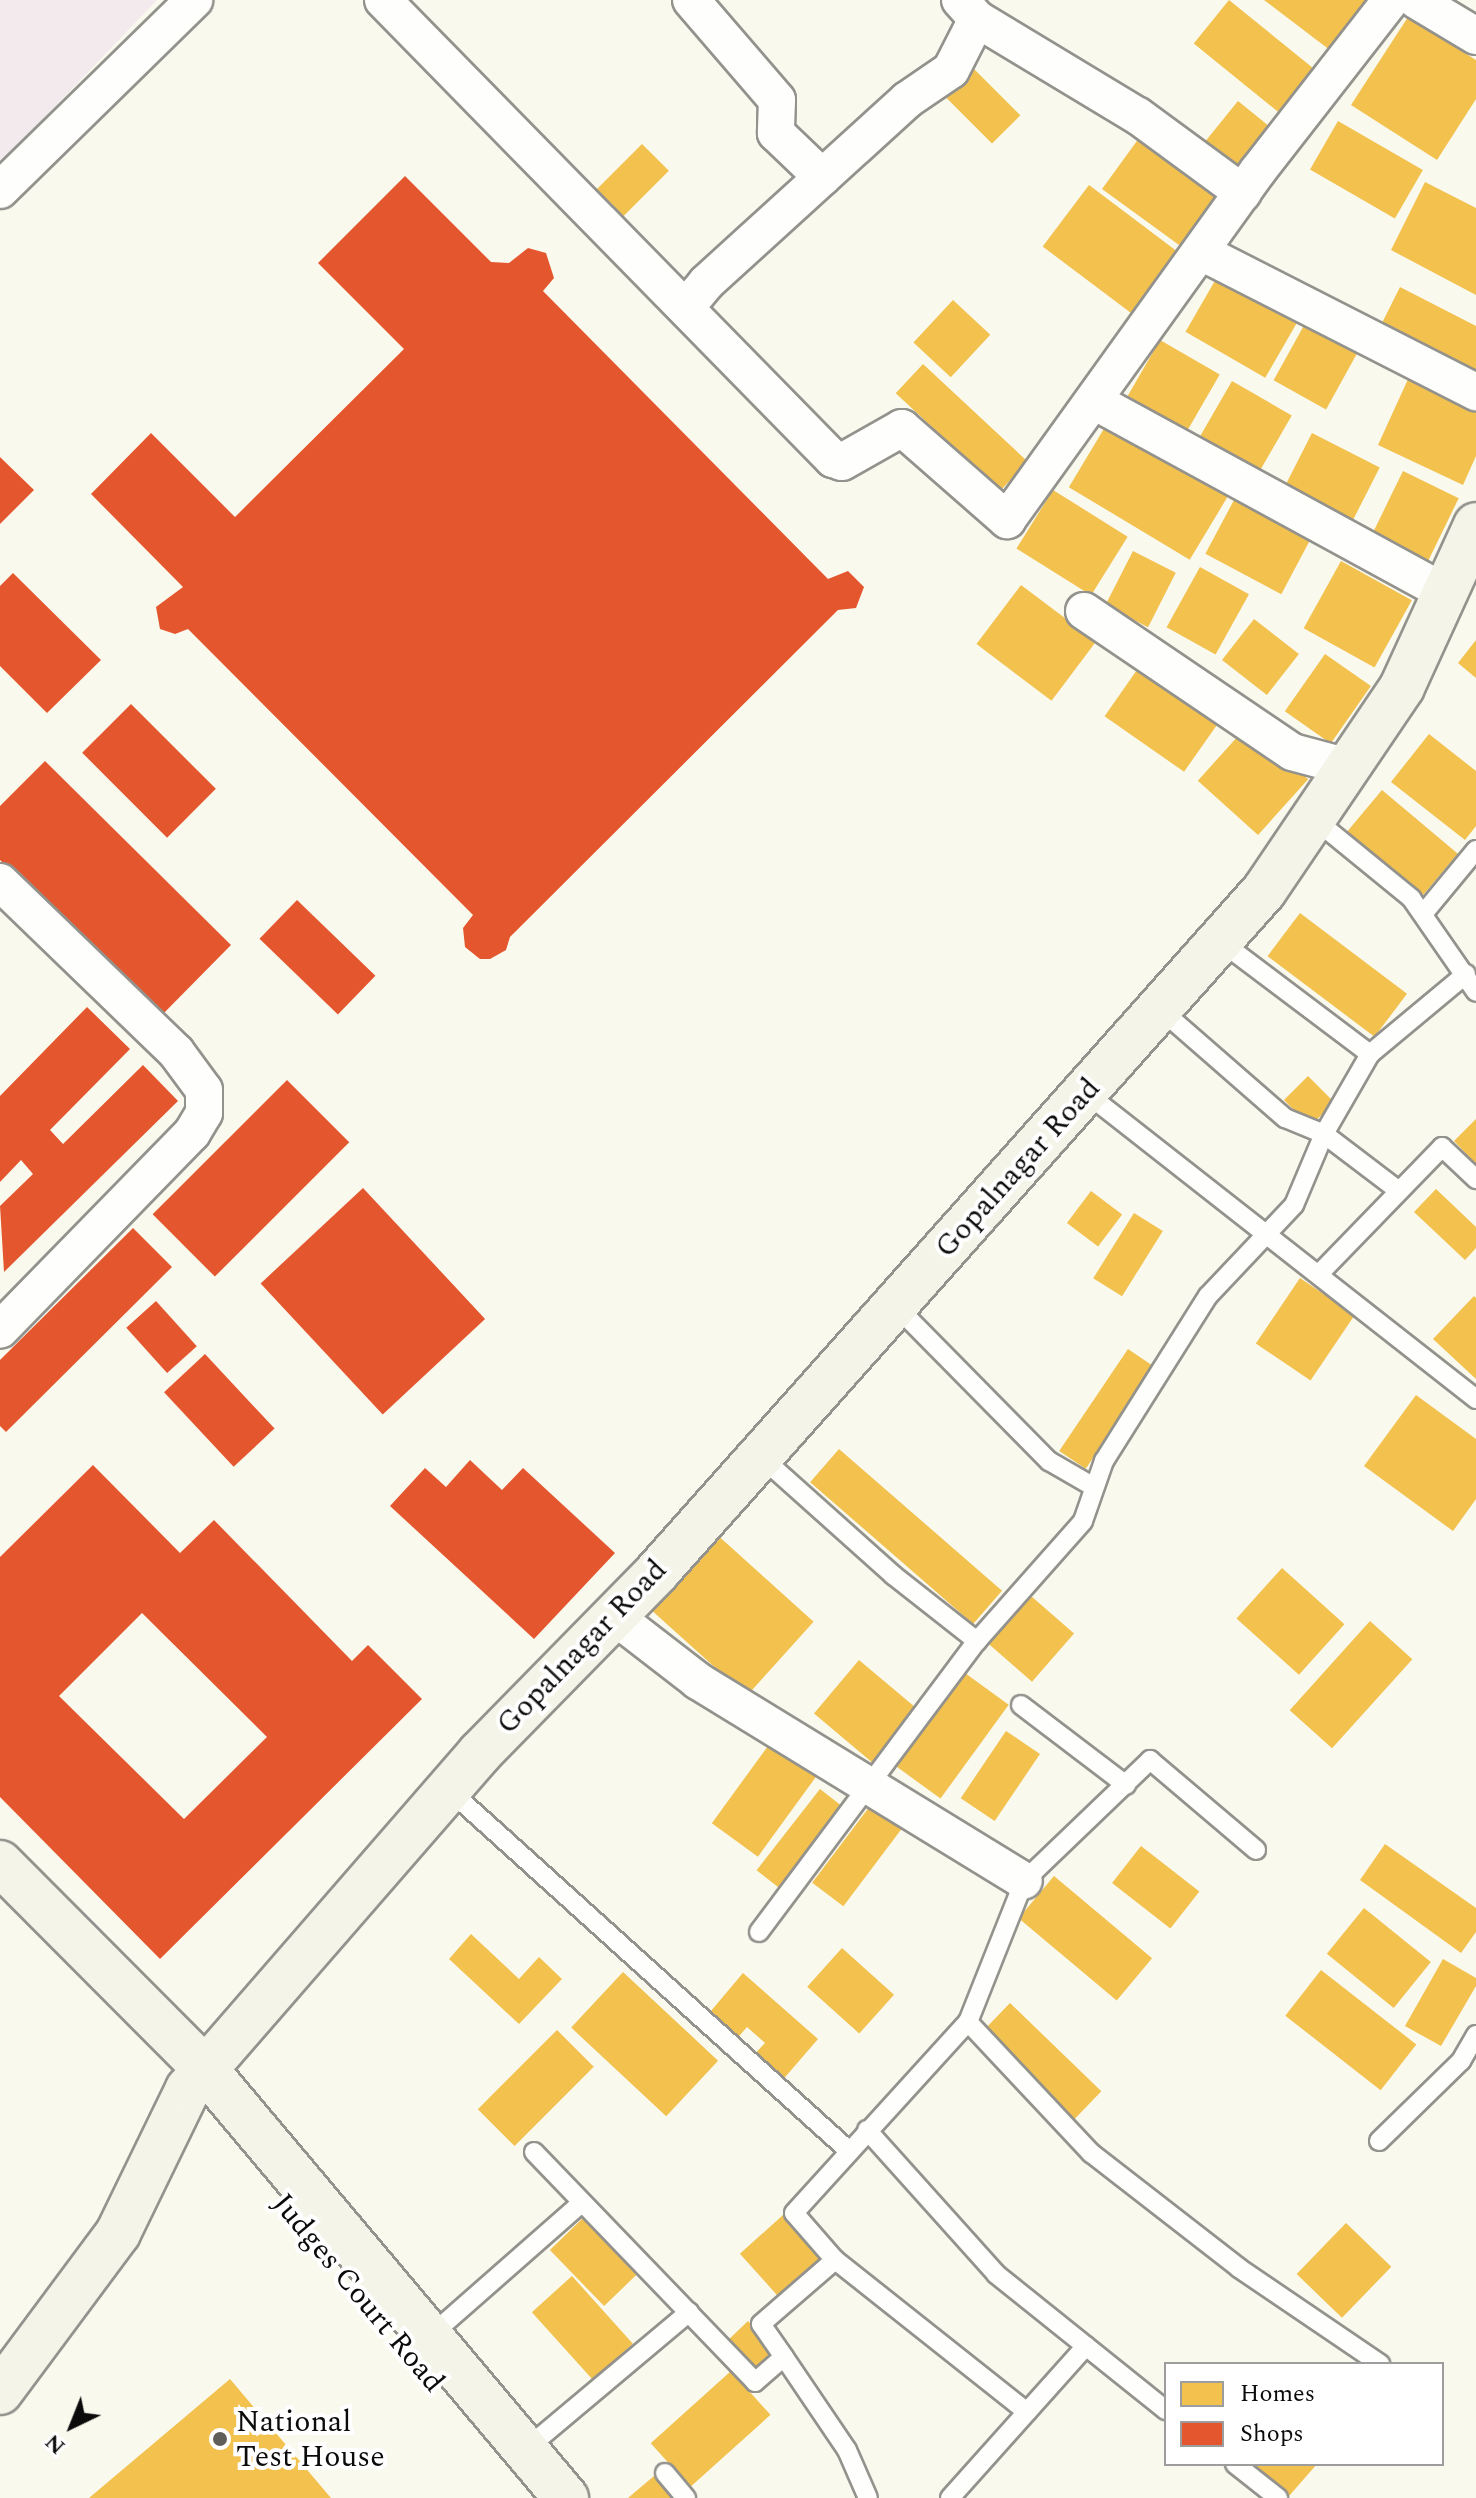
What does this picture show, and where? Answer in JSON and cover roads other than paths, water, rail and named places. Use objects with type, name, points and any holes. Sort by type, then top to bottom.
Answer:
[{"type":"main road","name":"Gopalnagar Road","points":[[0,2392],[118,2233],[197,2079],[480,1753],[614,1616],[1264,891],[1402,687],[1475,531]]},
{"type":"main road","points":[[0,1863],[430,2336],[566,2498]]},
{"type":"main road","points":[[0,1900],[197,2079]]},
{"type":"main road","name":"Judges Court Road","points":[[197,2079],[527,2498]]},
{"type":"street","points":[[0,190],[194,0]]},
{"type":"street","points":[[383,0],[687,306],[833,459],[842,462],[902,428],[1007,520],[1243,193],[1391,0]]},
{"type":"street","points":[[691,0],[777,100],[776,133],[822,177]]},
{"type":"street","points":[[1416,0],[1476,36]]},
{"type":"street","points":[[687,306],[706,283],[907,100],[951,70],[969,10],[1138,116],[1243,193]]},
{"type":"street","points":[[1201,252],[1476,392]]},
{"type":"street","points":[[1094,401],[1445,592]]},
{"type":"street","points":[[1084,611],[1292,752],[1348,767]]},
{"type":"street","points":[[0,882],[176,1052],[204,1090],[204,1113],[192,1133],[0,1330]]},
{"type":"street","points":[[614,1616],[698,1681],[1024,1881]]},
{"type":"lane","points":[[1313,818],[1411,898],[1476,992]]},
{"type":"lane","points":[[1423,914],[1476,850]]},
{"type":"lane","points":[[1220,941],[1370,1054]]},
{"type":"lane","points":[[759,1932],[977,1641],[1083,1521],[1104,1461],[1208,1296],[1294,1205],[1324,1134],[1370,1054],[1466,974]]},
{"type":"lane","points":[[1160,1009],[1285,1118],[1324,1134],[1399,1191]]},
{"type":"lane","points":[[1086,1093],[1476,1399]]},
{"type":"lane","points":[[1319,1274],[1442,1147],[1476,1179]]},
{"type":"lane","points":[[894,1304],[1049,1461],[1094,1487]]},
{"type":"lane","points":[[759,1455],[893,1575],[977,1641]]},
{"type":"lane","points":[[1021,1705],[1126,1785]]},
{"type":"lane","points":[[1027,2412],[835,2260],[794,2213],[848,2150],[968,2022],[1024,1881],[1150,1760],[1256,1850]]},
{"type":"lane","points":[[448,1789],[848,2150]]},
{"type":"lane","points":[[968,2022],[1091,2153],[1239,2268],[1377,2362]]},
{"type":"lane","points":[[1379,2141],[1461,2061],[1476,2035]]},
{"type":"lane","points":[[867,2130],[996,2274],[1164,2408]]},
{"type":"lane","points":[[534,2152],[580,2204],[755,2382],[784,2357]]},
{"type":"lane","points":[[430,2336],[580,2204]]},
{"type":"lane","points":[[835,2260],[761,2324],[847,2450],[868,2498]]},
{"type":"lane","points":[[526,2450],[689,2312]]},
{"type":"lane","points":[[950,2498],[1086,2346]]},
{"type":"lane","points":[[1238,2466],[1278,2498]]},
{"type":"lane","points":[[665,2473],[686,2498]]},
{"type":"place","name":"National Test House","points":[[220,2439]]}]
